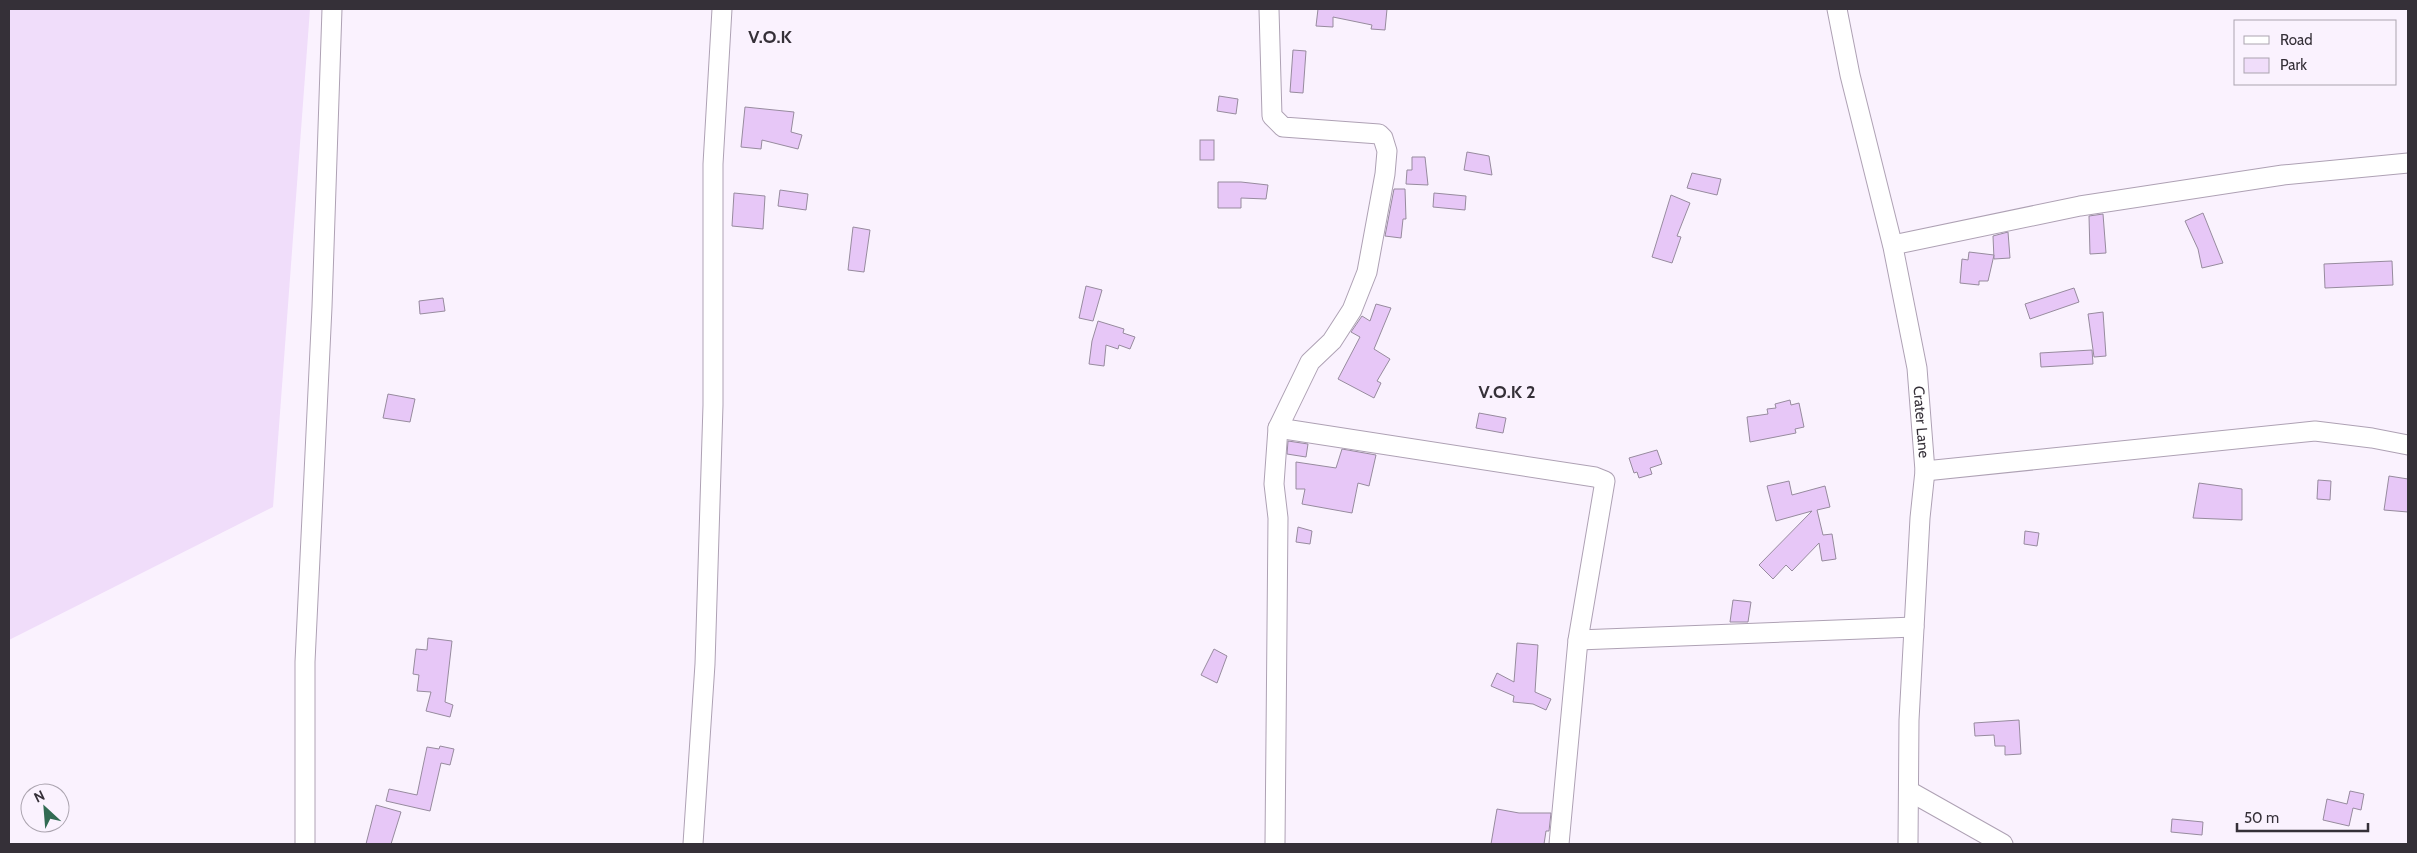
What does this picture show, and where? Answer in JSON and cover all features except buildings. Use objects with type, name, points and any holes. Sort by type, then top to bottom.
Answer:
[{"type":"street","points":[[305,844],[305,662],[322,306],[332,9]]},
{"type":"street","points":[[693,844],[705,664],[712,405],[713,164],[722,9]]},
{"type":"street","points":[[1269,9],[1272,116],[1283,128],[1379,134],[1383,138],[1387,151],[1367,272],[1352,310],[1332,341],[1310,362],[1278,428],[1274,484],[1278,518],[1275,844]]},
{"type":"street","name":"Crater Lane","points":[[1837,9],[1850,74],[1893,245],[1917,368],[1925,471],[1920,518],[1914,627],[1908,844]]},
{"type":"street","points":[[1893,245],[2080,206],[2282,175],[2408,163]]},
{"type":"street","points":[[1278,428],[1595,477],[1606,481],[1601,500],[1578,640],[1559,844]]},
{"type":"street","points":[[1925,471],[2315,431],[2372,438],[2408,445]]},
{"type":"street","points":[[1578,640],[1914,627]]},
{"type":"street","points":[[1909,791],[2003,844]]},
{"type":"green space","points":[[9,9],[310,9],[273,507],[9,640]]},
{"type":"district","name":"V.O.K","points":[[770,37]]},
{"type":"district","name":"V.O.K 2","points":[[1507,392]]}]
